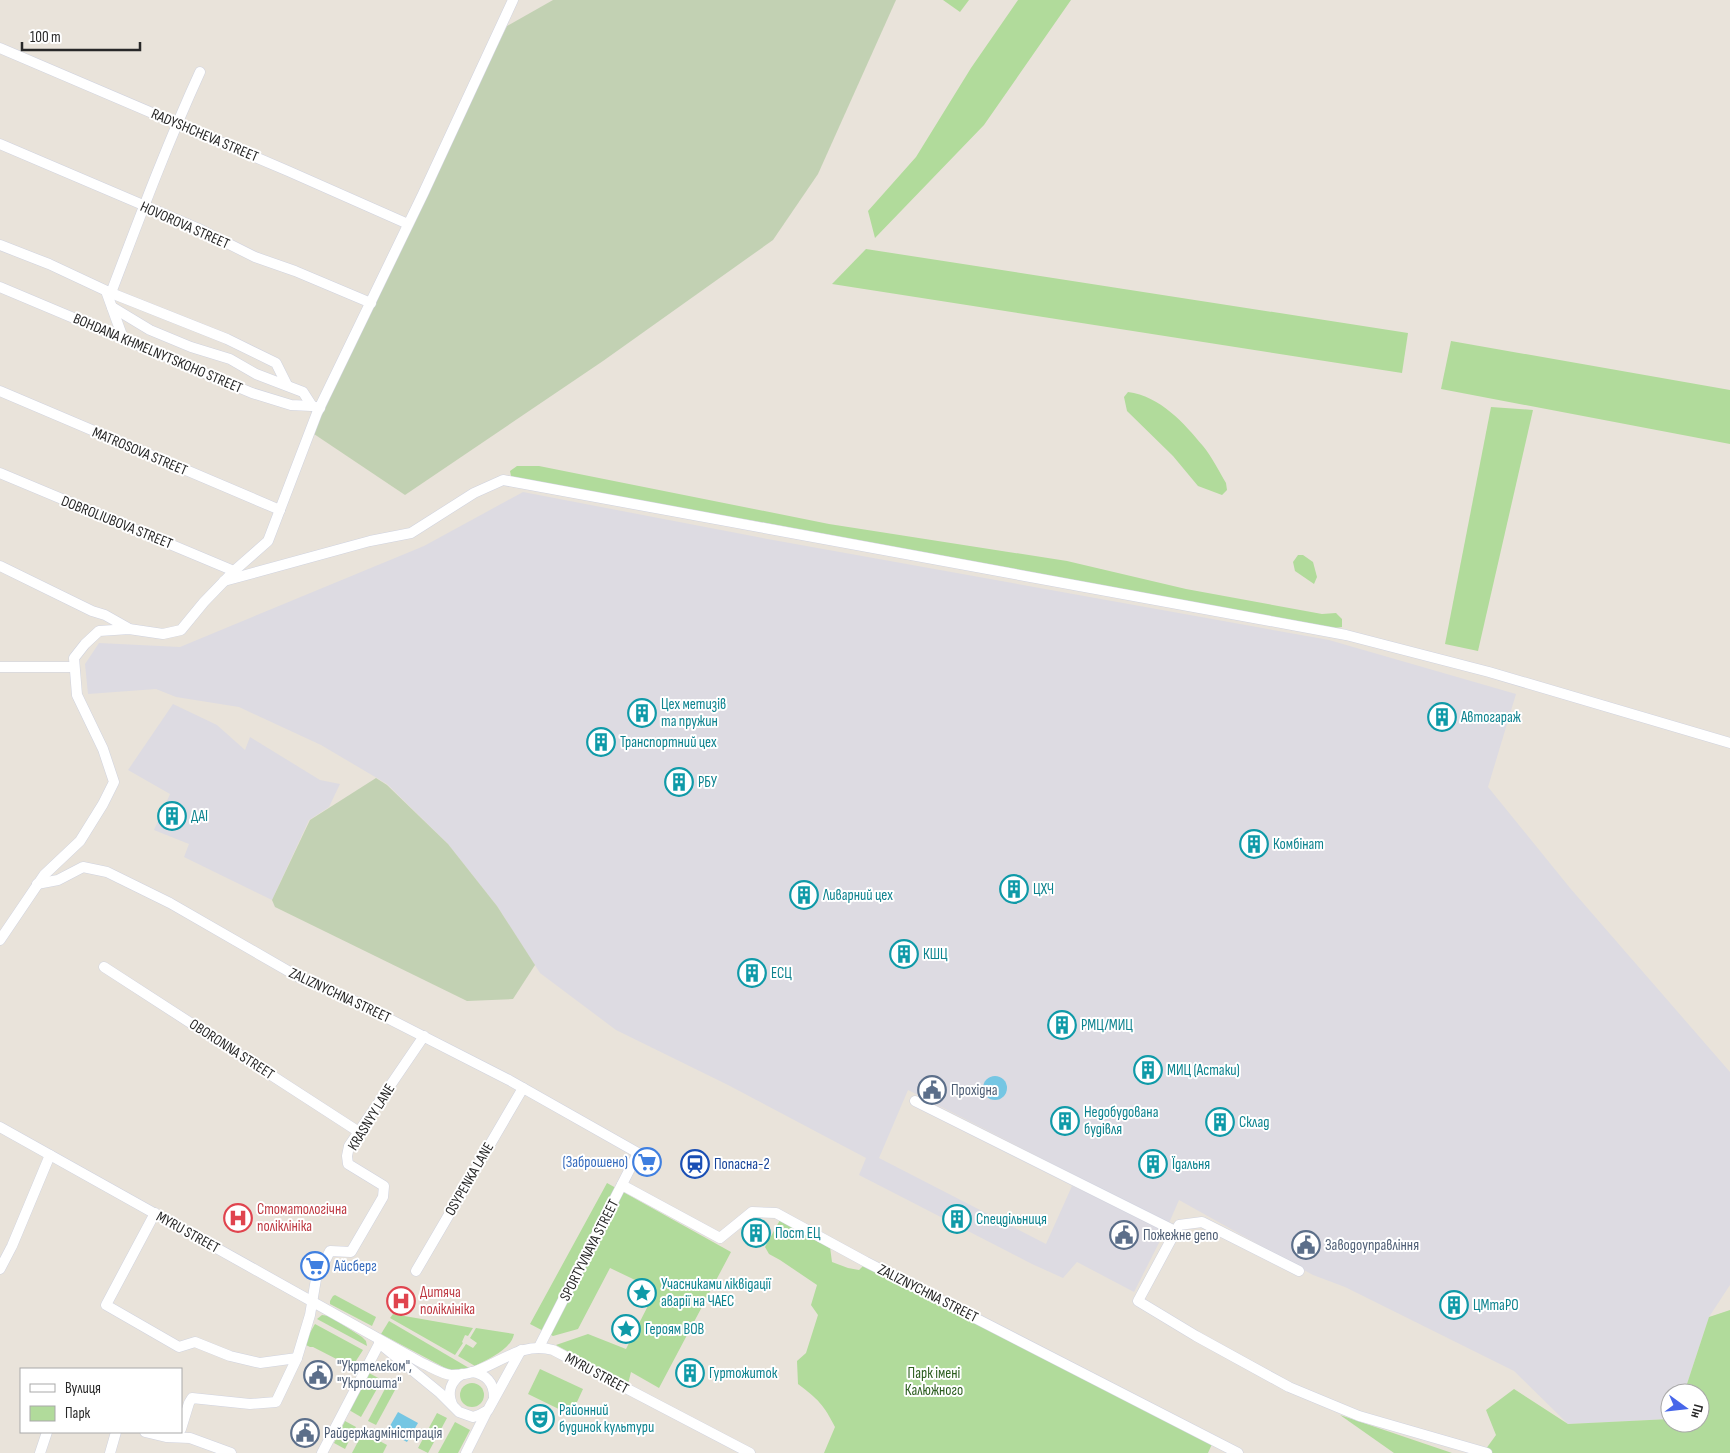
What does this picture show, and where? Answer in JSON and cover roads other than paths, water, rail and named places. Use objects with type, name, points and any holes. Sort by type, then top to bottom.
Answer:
[{"type":"street","points":[[0,940],[44,875],[80,841],[114,782],[103,749],[77,695],[74,658],[84,644],[99,631],[129,629],[163,634],[180,630],[224,581],[268,541],[316,407],[371,302],[513,0]]},
{"type":"street","name":"RADYSHCHEVA STREET","points":[[0,48],[408,224]]},
{"type":"street","points":[[123,338],[109,292],[177,123],[200,72]]},
{"type":"street","name":"HOVOROVA STREET","points":[[0,144],[143,207],[197,228],[255,257],[371,302]]},
{"type":"street","points":[[0,245],[227,340],[276,363],[287,386]]},
{"type":"street","name":"BOHDANA KHMELNYTSKOHO STREET","points":[[0,287],[252,393],[291,406],[316,407]]},
{"type":"street","points":[[112,307],[150,330],[191,347],[230,359],[256,374],[303,392],[316,407]]},
{"type":"street","name":"MATROSOVA STREET","points":[[0,391],[280,510]]},
{"type":"street","name":"DOBROLIUBOVA STREET","points":[[0,473],[234,571]]},
{"type":"street","points":[[224,581],[370,541],[411,532],[474,493],[503,480],[1346,634],[1489,672],[1730,743]]},
{"type":"street","points":[[0,566],[129,629]]},
{"type":"street","points":[[92,611],[98,622],[96,634]]},
{"type":"street","points":[[0,668],[74,667]]},
{"type":"street","name":"ZALIZNYCHNA STREET","points":[[37,884],[58,880],[83,867],[107,872],[170,903],[302,979],[352,1000],[424,1036],[638,1153]]},
{"type":"street","name":"OBORONNA STREET","points":[[104,966],[359,1132]]},
{"type":"street","name":"KRASNYY LANE","points":[[313,1302],[316,1279],[330,1251],[351,1252],[384,1197],[384,1186],[348,1164],[349,1146],[424,1036]]},
{"type":"street","name":"OSYPENKA LANE","points":[[416,1271],[522,1088]]},
{"type":"street","points":[[915,1101],[1175,1231]]},
{"type":"street","name":"MYRU STREET","points":[[0,1127],[378,1340]]},
{"type":"street","name":"SPORTYVNAYA STREET","points":[[539,1347],[638,1153]]},
{"type":"street","points":[[0,1269],[12,1246],[50,1155]]},
{"type":"street","name":"ZALIZNYCHNA STREET","points":[[622,1185],[720,1238],[752,1212],[776,1213],[874,1266],[1238,1453]]},
{"type":"street","points":[[155,1213],[106,1305],[179,1347],[195,1342],[230,1356],[260,1363],[297,1358]]},
{"type":"street","points":[[1300,1271],[1202,1222],[1179,1225],[1138,1301],[1196,1336],[1288,1387],[1359,1416],[1487,1453]]},
{"type":"street","points":[[182,1426],[192,1398],[250,1404],[276,1402],[297,1358],[313,1302]]},
{"type":"street","points":[[378,1340],[449,1375],[478,1373],[488,1378],[493,1386],[494,1397]]},
{"type":"street","points":[[378,1340],[459,1412],[469,1416],[479,1416],[488,1410]]},
{"type":"street","points":[[322,1453],[378,1340]]},
{"type":"street","name":"MYRU STREET","points":[[467,1373],[487,1367],[521,1350],[539,1347],[553,1350],[750,1453]]},
{"type":"street","points":[[466,1453],[478,1426],[521,1350]]},
{"type":"street","points":[[452,1404],[451,1386],[456,1378],[467,1373]]},
{"type":"street","points":[[469,1416],[478,1426]]},
{"type":"street","points":[[40,1453],[47,1433]]},
{"type":"street","points":[[110,1453],[116,1433]]},
{"type":"street","points":[[149,1433],[166,1437],[180,1433],[231,1453]]},
{"type":"water","points":[[995,1076],[1003,1080],[1007,1088],[1003,1096],[995,1100],[987,1096],[983,1088],[987,1080]]},
{"type":"water","points":[[398,1412],[418,1423],[407,1442],[387,1431]]},
{"type":"place","name":"Цех метизів та пружин","points":[[642,713]]},
{"type":"place","name":"Автогараж","points":[[1442,717]]},
{"type":"place","name":"Транспортний цех","points":[[601,742]]},
{"type":"place","name":"РБУ","points":[[679,782]]},
{"type":"place","name":"ДАІ","points":[[172,816]]},
{"type":"place","name":"Комбінат","points":[[1254,844]]},
{"type":"place","name":"ЦХЧ","points":[[1014,889]]},
{"type":"place","name":"Ливарний цех","points":[[804,895]]},
{"type":"place","name":"КШЦ","points":[[904,954]]},
{"type":"place","name":"ЕСЦ","points":[[752,973]]},
{"type":"place","name":"РМЦ/МИЦ","points":[[1062,1025]]},
{"type":"place","name":"МИЦ (Астаки)","points":[[1148,1070]]},
{"type":"place","name":"Прохідна","points":[[932,1090]]},
{"type":"place","name":"Недобудована будівля","points":[[1065,1121]]},
{"type":"place","name":"Склад","points":[[1220,1122]]},
{"type":"place","name":"(Заброшено)","points":[[647,1162]]},
{"type":"place","name":"Попасна-2","points":[[695,1164]]},
{"type":"place","name":"Їдальня","points":[[1153,1164]]},
{"type":"place","name":"Стоматологічна поліклініка","points":[[238,1218]]},
{"type":"place","name":"Спецдільниця","points":[[957,1219]]},
{"type":"place","name":"Пост ЕЦ","points":[[756,1233]]},
{"type":"place","name":"Пожежне депо","points":[[1124,1235]]},
{"type":"place","name":"Заводоуправління","points":[[1306,1245]]},
{"type":"place","name":"Айсберг","points":[[315,1266]]},
{"type":"place","name":"Учасниками ліквідації аварії на ЧАЕС","points":[[642,1293]]},
{"type":"place","name":"Дитяча поліклініка","points":[[401,1301]]},
{"type":"place","name":"ЦМтаРО","points":[[1454,1305]]},
{"type":"place","name":"Героям ВОВ","points":[[626,1329]]},
{"type":"place","name":"Гуртожиток","points":[[690,1373]]},
{"type":"place","name":"\"Укртелеком\", \"Укрпошта\"","points":[[318,1375]]},
{"type":"place","name":"Районний будинок культури","points":[[540,1419]]},
{"type":"place","name":"Райдержадміністрація","points":[[305,1433]]},
{"type":"park label","name":"Парк імені Калюжного","points":[[934,1382]]}]
